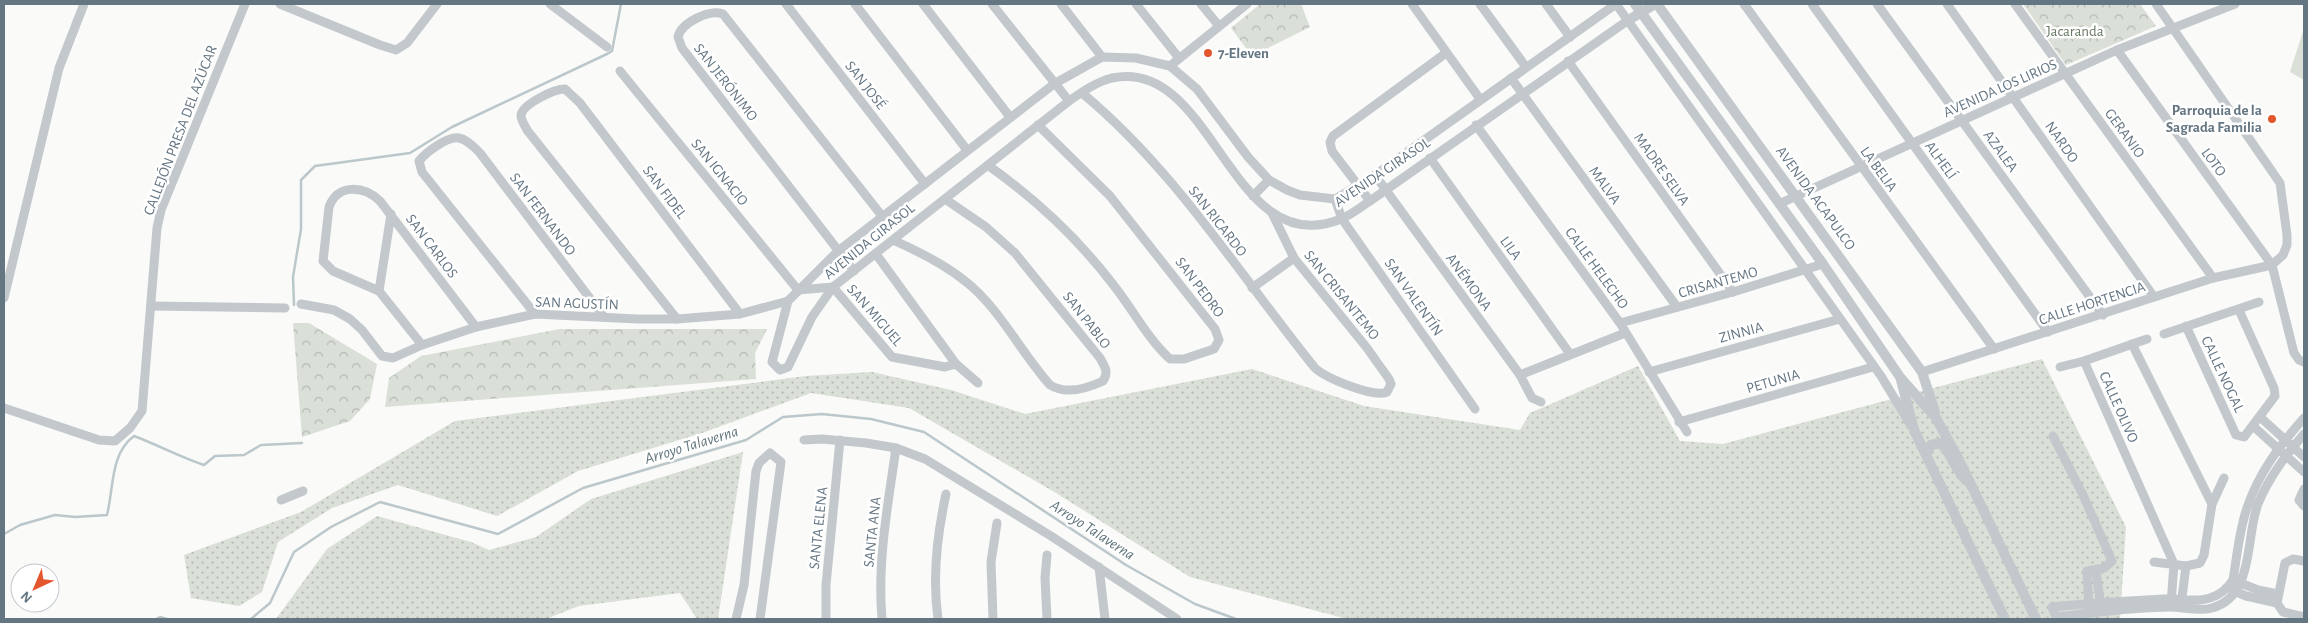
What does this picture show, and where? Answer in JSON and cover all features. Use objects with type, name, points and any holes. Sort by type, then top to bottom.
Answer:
[{"type":"street","points":[[4,298],[59,68],[84,4]]},
{"type":"street","name":"CALLEJÓN PRESA DEL AZÚCAR","points":[[4,408],[98,440],[115,441],[130,428],[142,411],[152,306],[153,260],[161,210],[245,4]]},
{"type":"street","points":[[280,4],[380,46],[396,50],[407,43],[437,4]]},
{"type":"street","points":[[550,4],[607,47]]},
{"type":"street","name":"SAN JOSÉ","points":[[786,4],[925,184]]},
{"type":"street","points":[[856,4],[967,150]]},
{"type":"street","points":[[923,4],[1010,116]]},
{"type":"street","points":[[992,4],[1069,101]]},
{"type":"street","points":[[1060,4],[1102,57]]},
{"type":"street","points":[[1136,4],[1179,58]]},
{"type":"street","points":[[1201,4],[1219,26]]},
{"type":"street","points":[[1170,66],[1247,4]]},
{"type":"street","points":[[1412,4],[1480,99]]},
{"type":"street","points":[[1480,4],[1526,67]]},
{"type":"street","points":[[1546,4],[1570,37]]},
{"type":"street","points":[[1616,4],[1840,319],[1914,430],[2005,619]]},
{"type":"street","name":"AVENIDA GIRASOL","points":[[1616,4],[1360,186],[1335,199],[1300,195],[1269,180],[1197,89],[1170,66],[1136,58],[1102,57],[1054,84],[1010,116],[838,251],[788,301],[772,356],[772,362],[780,370],[788,367],[812,317],[833,287],[989,166],[1069,101],[1101,82],[1114,78],[1140,79],[1164,88],[1197,123],[1253,196],[1272,213],[1285,221],[1303,224],[1326,223],[1342,219],[1370,201],[1627,21],[1638,8],[1656,4]]},
{"type":"street","name":"AVENIDA ACAPULCO","points":[[1656,4],[1922,372],[1936,418]]},
{"type":"street","name":"LA BELIA","points":[[1744,4],[1994,349]]},
{"type":"street","name":"ALHELÍ","points":[[1812,4],[2048,332]]},
{"type":"street","name":"AZALEA","points":[[1877,4],[2103,315]]},
{"type":"street","name":"NARDO","points":[[1947,4],[2154,297]]},
{"type":"street","name":"GERANIO","points":[[2015,4],[2213,278]]},
{"type":"street","points":[[2156,4],[2280,183],[2284,201],[2287,245],[2280,259],[2272,266],[2291,344],[2295,356],[2302,361]]},
{"type":"street","name":"AVENIDA LOS LIRIOS","points":[[1780,204],[2065,73],[2229,5]]},
{"type":"street","points":[[1638,8],[1823,264],[1900,377],[1936,418],[1971,484],[2036,619]]},
{"type":"street","name":"SAN JERÓNIMO","points":[[854,271],[682,48],[678,37],[683,27],[709,14],[723,14],[882,216]]},
{"type":"street","name":"LOTO","points":[[2117,50],[2272,266]]},
{"type":"street","points":[[1370,201],[1332,150],[1330,142],[1336,132],[1446,53]]},
{"type":"street","name":"MADRE SELVA","points":[[1568,61],[1733,292]]},
{"type":"street","name":"SAN IGNACIO","points":[[620,71],[798,290]]},
{"type":"street","name":"MALVA","points":[[1511,78],[1677,308]]},
{"type":"street","name":"SAN FIDEL","points":[[677,319],[527,130],[521,113],[525,108],[551,91],[564,89],[580,103],[740,314]]},
{"type":"street","name":"SAN RICARDO","points":[[1082,92],[1113,118],[1144,150],[1198,214],[1252,288],[1323,375]]},
{"type":"street","name":"SAN PEDRO","points":[[989,166],[1042,205],[1064,227],[1115,286],[1155,343],[1170,360],[1184,359],[1214,349],[1219,340],[1215,329],[1163,261],[1110,196],[1038,125]]},
{"type":"street","name":"CALLE HELECHO","points":[[1476,126],[1620,323],[1679,422],[1687,432]]},
{"type":"street","name":"SAN FERNANDO","points":[[534,314],[427,178],[420,166],[420,161],[430,150],[454,137],[463,138],[480,153],[604,317]]},
{"type":"street","name":"LILA","points":[[1430,158],[1570,354]]},
{"type":"street","name":"ANÉMONA","points":[[1375,175],[1520,374],[1532,398],[1541,402]]},
{"type":"street","points":[[1253,196],[1269,180]]},
{"type":"street","name":"SAN CARLOS","points":[[379,291],[333,271],[323,261],[331,200],[338,194],[352,188],[371,192],[391,214],[476,327]]},
{"type":"street","name":"SAN PABLO","points":[[895,240],[935,260],[966,281],[1003,324],[1050,385],[1059,391],[1069,391],[1103,381],[1106,376],[1106,369],[1100,358],[1022,261],[986,228],[945,199]]},
{"type":"street","name":"SAN VALENTÍN","points":[[1335,199],[1342,219],[1475,409]]},
{"type":"street","name":"SAN CRISANTEMO","points":[[1272,213],[1294,258],[1367,348],[1391,384],[1387,392],[1378,393],[1323,375]]},
{"type":"street","points":[[391,214],[379,291],[422,345]]},
{"type":"street","points":[[876,254],[956,364],[978,383]]},
{"type":"street","points":[[1252,288],[1294,258]]},
{"type":"street","name":"CRISANTEMO","points":[[1620,323],[1806,271],[1823,264]]},
{"type":"street","name":"CALLE HORTENCIA","points":[[1922,372],[2213,278],[2272,266]]},
{"type":"street","points":[[798,290],[833,287]]},
{"type":"street","name":"SAN MIGUEL","points":[[833,287],[892,357],[945,367],[956,364]]},
{"type":"street","name":"SAN AGUSTÍN","points":[[302,304],[334,310],[350,319],[386,358],[393,358],[422,345],[476,327],[534,314],[677,319],[740,314],[788,301]]},
{"type":"street","points":[[2239,310],[2259,302]]},
{"type":"street","points":[[152,306],[285,308]]},
{"type":"street","name":"CALLE NOGAL","points":[[2239,310],[2275,393],[2273,402],[2244,437],[2236,436],[2186,326],[2239,310]]},
{"type":"street","name":"ZINNIA","points":[[1649,372],[1840,319]]},
{"type":"street","points":[[2164,334],[2186,326]]},
{"type":"street","points":[[1520,374],[1625,333]]},
{"type":"street","name":"CALLE OLIVO","points":[[2147,339],[2084,361],[2174,564],[2171,603]]},
{"type":"street","points":[[2132,344],[2212,504]]},
{"type":"street","points":[[2060,367],[2084,361]]},
{"type":"street","name":"PETUNIA","points":[[1679,422],[1873,367]]},
{"type":"street","points":[[1900,377],[1914,430]]},
{"type":"street","name":"CALLE NOGAL","points":[[2260,417],[2304,457]]},
{"type":"street","points":[[2237,585],[2246,509],[2262,474],[2278,448],[2304,418]]},
{"type":"street","name":"CALLE NOGAL","points":[[2253,426],[2304,472]]},
{"type":"street","points":[[2171,603],[2056,617],[2052,607],[2100,602],[2171,603],[2210,608],[2227,601],[2237,585],[2252,525],[2269,481],[2304,434]]},
{"type":"street","points":[[2053,436],[2083,495],[2112,561],[2096,571],[2087,571],[2090,613]]},
{"type":"street","points":[[804,440],[840,440],[896,448],[913,453],[950,472],[1177,619]]},
{"type":"street","name":"SANTA ELENA","points":[[826,619],[826,585],[840,440]]},
{"type":"street","points":[[1926,454],[1931,445],[1940,443],[1945,447],[1957,471],[1971,484]]},
{"type":"street","name":"SANTA ANA","points":[[882,619],[881,574],[886,519],[896,448]]},
{"type":"street","points":[[736,619],[744,585],[755,483],[759,463],[770,453],[781,462],[760,619]]},
{"type":"street","points":[[2154,562],[2194,566],[2202,560],[2212,504],[2224,478]]},
{"type":"street","points":[[2304,489],[2300,500],[2304,506]]},
{"type":"street","points":[[281,500],[303,491]]},
{"type":"street","points":[[938,619],[935,579],[938,544],[946,494]]},
{"type":"street","points":[[993,619],[991,562],[997,523]]},
{"type":"street","points":[[1047,555],[1045,578],[1047,619]]},
{"type":"street","points":[[2304,561],[2293,559],[2285,563],[2277,598],[2283,612],[2304,617]]},
{"type":"street","points":[[2182,604],[2186,566]]},
{"type":"street","points":[[1099,567],[1105,619]]},
{"type":"street","points":[[2096,571],[2102,612]]},
{"type":"street","points":[[2182,604],[2209,598],[2237,585],[2277,598]]},
{"type":"green space","points":[[1260,4],[1301,4],[1310,27],[1252,56],[1231,28]]},
{"type":"green space","name":"Jacaranda","points":[[2023,4],[2140,4],[2156,26],[2066,65]]},
{"type":"green space","points":[[2304,28],[2304,80],[2290,72]]},
{"type":"green space","points":[[293,323],[309,323],[377,364],[370,399],[350,421],[302,437]]},
{"type":"green space","points":[[560,329],[767,329],[755,353],[756,379],[385,407],[389,378],[421,356]]},
{"type":"green space","points":[[2042,359],[2126,527],[2120,619],[1347,619],[1190,577],[1056,493],[909,408],[811,393],[702,433],[578,471],[497,516],[398,485],[332,508],[278,542],[262,592],[239,606],[191,598],[184,555],[301,512],[455,421],[806,376],[872,372],[951,390],[1025,414],[1252,369],[1364,406],[1520,430],[1530,413],[1638,366],[1680,441],[1723,444]]},
{"type":"green space","points":[[743,452],[718,619],[697,619],[680,593],[579,606],[546,619],[276,619],[327,549],[377,516],[471,542],[489,550],[536,537],[591,499]]},
{"type":"waterway","points":[[294,305],[293,277],[301,229],[301,180],[315,166],[410,153],[452,127],[607,54],[612,51],[621,4]]},
{"type":"waterway","name":"Arroyo Talaverna","points":[[251,619],[270,603],[294,552],[331,527],[380,502],[498,534],[583,488],[746,440],[783,417],[822,414],[871,419],[924,432],[1126,565],[1195,604],[1236,619]]},
{"type":"waterway","points":[[4,534],[20,525],[55,515],[75,517],[107,515],[117,462],[126,443],[134,436],[204,465],[215,456],[244,455],[261,445],[302,443]]},
{"type":"waterway","name":"Arroyo Talaverna","points":[[156,619],[160,617],[167,619]]},
{"type":"place","name":"7-Eleven","points":[[1208,53]]},
{"type":"place","name":"Parroquia de la Sagrada Familia","points":[[2272,119]]}]
